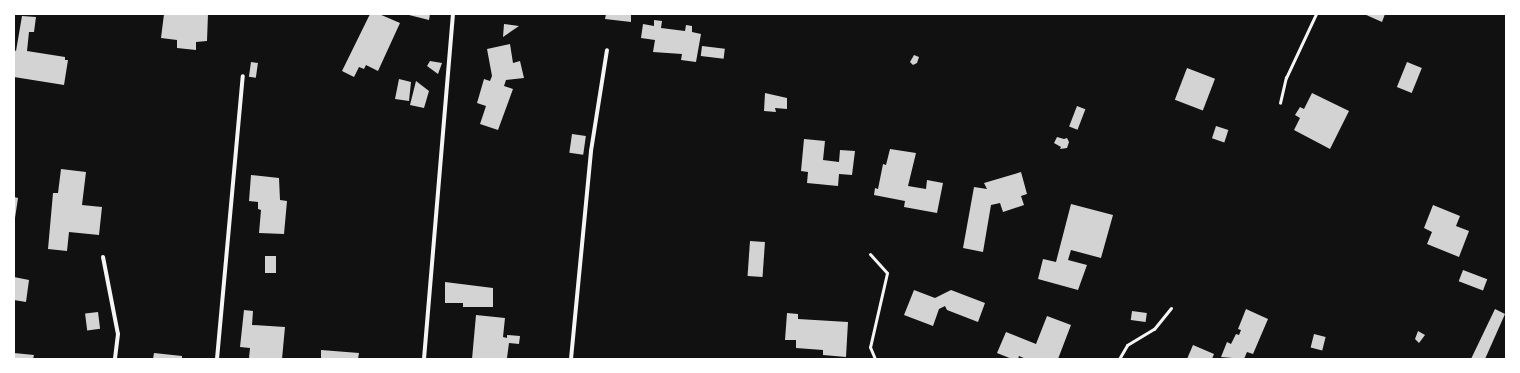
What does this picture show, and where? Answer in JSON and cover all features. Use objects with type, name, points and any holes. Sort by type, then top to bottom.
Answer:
[{"type":"street","points":[[424,359],[453,14]]},
{"type":"street","points":[[571,359],[591,151],[607,50]]},
{"type":"street","points":[[217,359],[243,76]]},
{"type":"street","points":[[103,256],[118,334],[115,359]]},
{"type":"lane","points":[[870,254],[887,273],[870,347],[875,359]]},
{"type":"lane","points":[[1119,359],[1127,345],[1154,329],[1172,308]]},
{"type":"path","points":[[1280,103],[1286,78],[1316,14]]},
{"type":"building","points":[[164,14],[208,14],[207,41],[196,42],[196,50],[177,48],[177,40],[161,38]]},
{"type":"building","points":[[370,14],[379,14],[400,23],[378,71],[366,65],[364,69],[359,67],[354,77],[342,71]]},
{"type":"building","points":[[405,14],[430,14],[429,20]]},
{"type":"building","points":[[606,14],[631,14],[631,22],[605,19]]},
{"type":"building","points":[[1364,14],[1385,14],[1382,22]]},
{"type":"building","points":[[22,16],[36,17],[34,32],[29,32],[27,51],[65,57],[65,60],[68,60],[64,85],[14,77],[14,50],[16,51]]},
{"type":"building","points":[[654,20],[662,21],[661,28],[685,31],[686,25],[692,26],[692,32],[701,34],[696,62],[681,60],[682,54],[653,52],[655,40],[641,38],[643,24],[654,26]]},
{"type":"building","points":[[504,24],[519,26],[503,37]]},
{"type":"building","points":[[510,44],[513,63],[520,61],[524,78],[506,80],[504,86],[513,89],[498,130],[480,124],[486,106],[477,103],[484,79],[490,81],[492,76],[487,49]]},
{"type":"building","points":[[702,46],[725,49],[724,59],[701,56]]},
{"type":"building","points":[[914,55],[919,57],[917,63],[913,65],[910,62]]},
{"type":"building","points":[[430,61],[442,63],[438,74],[427,66]]},
{"type":"building","points":[[251,62],[258,63],[256,78],[249,77]]},
{"type":"building","points":[[1407,62],[1422,68],[1412,93],[1397,87]]},
{"type":"building","points":[[1187,68],[1215,79],[1203,110],[1175,100]]},
{"type":"building","points":[[399,79],[411,82],[409,101],[395,99]]},
{"type":"building","points":[[416,81],[429,91],[424,108],[410,105]]},
{"type":"building","points":[[765,93],[787,98],[787,109],[775,108],[776,112],[764,111]]},
{"type":"building","points":[[1312,93],[1349,111],[1330,149],[1294,130],[1300,118],[1295,115],[1300,107],[1304,109]]},
{"type":"building","points":[[1077,106],[1085,109],[1078,130],[1069,127]]},
{"type":"building","points":[[1216,126],[1228,130],[1224,142],[1212,138]]},
{"type":"building","points":[[572,134],[586,136],[583,155],[569,153]]},
{"type":"building","points":[[1057,137],[1064,139],[1067,138],[1069,142],[1067,148],[1060,149],[1061,147],[1054,143]]},
{"type":"building","points":[[804,139],[825,141],[823,160],[839,162],[840,150],[855,151],[852,175],[839,174],[838,186],[807,183],[808,172],[801,171]]},
{"type":"building","points":[[890,149],[916,153],[908,186],[926,189],[927,180],[943,183],[937,213],[904,207],[905,201],[874,195],[875,188],[878,189],[883,164],[886,165]]},
{"type":"building","points":[[61,169],[86,172],[82,205],[102,207],[99,235],[69,232],[67,251],[48,249],[53,193],[58,193]]},
{"type":"building","points":[[1021,172],[1027,194],[1021,196],[1024,205],[1003,212],[1000,203],[991,205],[983,252],[963,248],[974,187],[987,189],[984,183]]},
{"type":"building","points":[[251,175],[279,178],[280,200],[287,201],[284,234],[259,233],[261,210],[258,209],[258,202],[249,201]]},
{"type":"building","points":[[14,197],[18,198],[15,218],[14,218]]},
{"type":"building","points":[[1071,204],[1113,215],[1101,258],[1071,250],[1068,260],[1087,265],[1078,290],[1038,279],[1043,259],[1056,262]]},
{"type":"building","points":[[1433,205],[1460,216],[1456,226],[1469,231],[1459,257],[1427,244],[1432,232],[1424,228]]},
{"type":"building","points":[[750,241],[765,242],[763,277],[748,276]]},
{"type":"building","points":[[265,256],[276,256],[276,273],[265,273]]},
{"type":"building","points":[[1463,270],[1487,279],[1483,291],[1459,281]]},
{"type":"building","points":[[14,277],[29,280],[26,302],[14,300]]},
{"type":"building","points":[[445,282],[493,288],[493,307],[463,307],[463,303],[445,303]]},
{"type":"building","points":[[914,290],[935,298],[951,290],[985,303],[978,322],[947,310],[945,306],[939,309],[933,326],[904,315]]},
{"type":"building","points":[[1246,309],[1268,319],[1253,354],[1247,352],[1244,359],[1221,357],[1227,342],[1231,344],[1236,334],[1239,335],[1241,330],[1238,329]]},
{"type":"building","points":[[1495,309],[1505,314],[1485,359],[1471,359]]},
{"type":"building","points":[[244,310],[253,311],[252,325],[285,327],[282,359],[249,358],[250,348],[240,347]]},
{"type":"building","points":[[1132,311],[1147,313],[1146,322],[1131,320]]},
{"type":"building","points":[[98,312],[100,329],[87,330],[85,314]]},
{"type":"building","points":[[787,313],[798,314],[798,319],[848,322],[846,357],[823,355],[823,350],[796,348],[796,340],[785,340]]},
{"type":"building","points":[[476,315],[505,318],[503,337],[507,338],[507,335],[520,336],[519,344],[509,343],[507,358],[472,359]]},
{"type":"building","points":[[1047,316],[1071,325],[1058,359],[1026,359],[1019,356],[1018,359],[1012,359],[997,353],[1006,332],[1036,344]]},
{"type":"building","points":[[1418,331],[1425,335],[1419,343],[1415,339]]},
{"type":"building","points":[[1314,334],[1326,337],[1322,350],[1311,348]]},
{"type":"building","points":[[1193,345],[1214,354],[1212,359],[1187,359]]},
{"type":"building","points":[[321,350],[359,353],[358,359],[321,359]]},
{"type":"building","points":[[14,353],[34,355],[33,359],[14,359]]},
{"type":"building","points":[[154,353],[182,356],[182,359],[153,359]]}]
